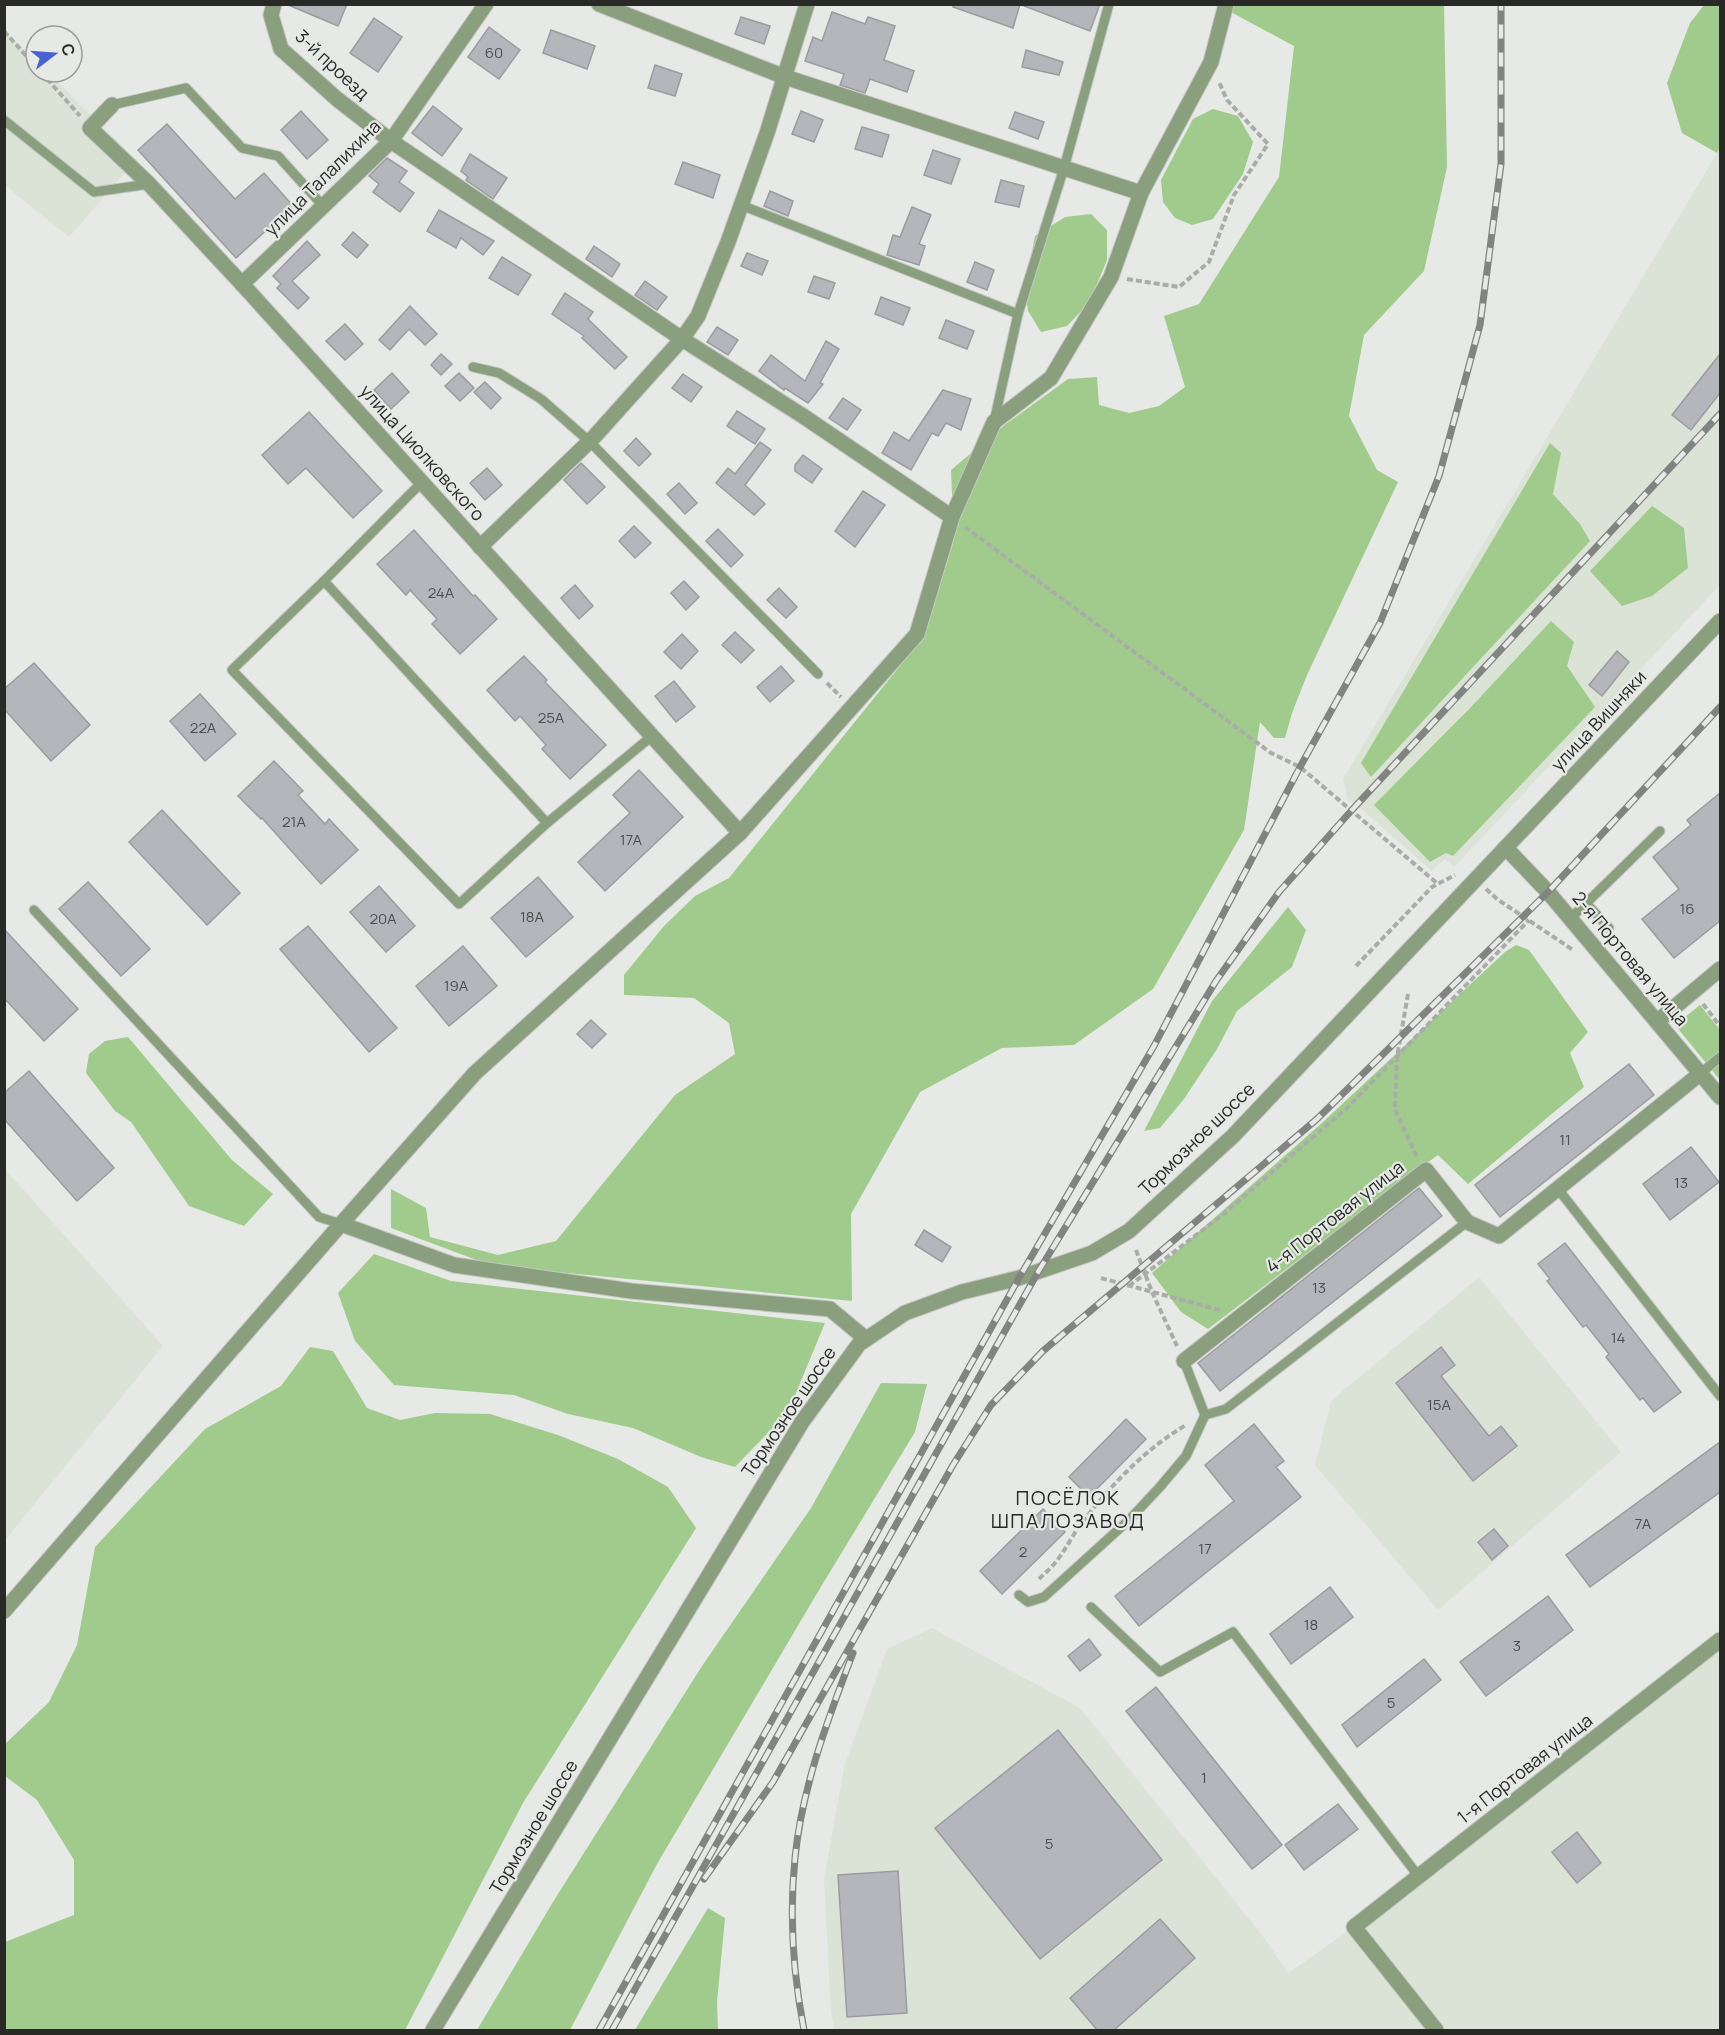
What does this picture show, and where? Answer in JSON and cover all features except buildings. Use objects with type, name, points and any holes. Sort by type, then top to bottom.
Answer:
[{"type":"street","name":"3-й проезд","points":[[274,4],[271,15],[281,49],[337,99],[391,141],[682,339],[803,416],[952,517]]},
{"type":"street","name":"улица Талалихина","points":[[242,284],[391,141],[486,4]]},
{"type":"street","points":[[599,4],[785,77],[1141,193]]},
{"type":"street","points":[[480,547],[590,442],[682,339],[698,316],[741,205],[785,77],[807,4]]},
{"type":"street","points":[[4,1611],[475,1073],[740,833],[917,634],[952,517],[994,422],[1051,378],[1111,276],[1141,193],[1211,62],[1226,4]]},
{"type":"street","points":[[90,128],[112,105]]},
{"type":"street","name":"улица Циолковского","points":[[90,128],[149,184],[242,284],[740,833]]},
{"type":"street","name":"улица Вишняки","points":[[1506,848],[1720,621]]},
{"type":"street","name":"Тормозное шоссе","points":[[433,2031],[802,1422],[859,1344],[905,1313],[962,1292],[1019,1278],[1092,1253],[1129,1231],[1233,1136],[1506,848]]},
{"type":"street","name":"2-я Портовая улица","points":[[1506,848],[1571,918],[1720,1097]]},
{"type":"street","points":[[1658,1021],[1720,969]]},
{"type":"street","name":"4-я Портовая улица","points":[[1184,1361],[1426,1170],[1467,1222],[1499,1236],[1701,1073]]},
{"type":"street","points":[[341,1224],[454,1265],[631,1291],[830,1309],[866,1339]]},
{"type":"street","name":"1-я Портовая улица","points":[[1436,2031],[1354,1928],[1720,1640]]},
{"type":"lane","points":[[994,422],[1018,314],[1064,168],[1109,4]]},
{"type":"lane","points":[[112,105],[186,88],[242,148],[278,156],[323,206]]},
{"type":"lane","points":[[4,120],[94,192],[149,184]]},
{"type":"lane","points":[[741,205],[1018,314]]},
{"type":"lane","points":[[473,368],[500,373],[542,399],[590,442],[818,674]]},
{"type":"lane","points":[[422,482],[232,670],[459,904],[547,823],[652,736]]},
{"type":"lane","points":[[324,581],[547,823]]},
{"type":"lane","points":[[1571,918],[1660,831]]},
{"type":"lane","points":[[1586,903],[1609,928]]},
{"type":"lane","points":[[34,910],[319,1218],[341,1224]]},
{"type":"lane","points":[[1701,1073],[1720,1057]]},
{"type":"lane","points":[[1558,1189],[1720,1396]]},
{"type":"lane","points":[[1205,1415],[1226,1409],[1467,1222]]},
{"type":"lane","points":[[1018,1595],[1028,1602],[1044,1597],[1129,1520],[1186,1456],[1205,1415],[1184,1361]]},
{"type":"lane","points":[[1091,1607],[1160,1672],[1233,1632],[1419,1877]]},
{"type":"path","points":[[4,31],[24,54]]},
{"type":"path","points":[[1111,276],[1179,287],[1209,262],[1234,195],[1268,144],[1227,100],[1211,62]]},
{"type":"path","points":[[52,84],[90,128]]},
{"type":"path","points":[[952,517],[1271,753],[1300,767],[1438,884]]},
{"type":"path","points":[[818,674],[852,708]]},
{"type":"path","points":[[1356,966],[1432,887],[1466,869],[1497,899],[1581,956]]},
{"type":"path","points":[[1129,1286],[1220,1217],[1348,1107],[1529,920]]},
{"type":"path","points":[[1693,991],[1720,1026]]},
{"type":"path","points":[[1408,994],[1397,1057],[1395,1110],[1412,1149],[1426,1170]]},
{"type":"path","points":[[1136,1250],[1152,1292],[1184,1361]]},
{"type":"path","points":[[1101,1278],[1241,1316]]},
{"type":"path","points":[[1039,1580],[1056,1562],[1090,1512],[1142,1456],[1166,1436],[1205,1415]]},
{"type":"shaded area","points":[[4,30],[24,49],[24,84],[59,84],[136,160],[69,237],[5,185]]},
{"type":"shaded area","points":[[1720,148],[1720,585],[1454,867],[1445,859],[1432,871],[1357,805],[1348,801],[1343,779]]},
{"type":"shaded area","points":[[5,1169],[163,1346],[4,1540]]},
{"type":"shaded area","points":[[1479,1277],[1621,1452],[1438,1610],[1315,1465],[1331,1401]]},
{"type":"shaded area","points":[[932,1628],[1080,1708],[1265,1939],[1288,1973],[1354,1927],[1720,1645],[1720,2030],[834,2030],[824,1880],[844,1767],[887,1649]]},
{"type":"green space","points":[[1227,5],[1444,5],[1447,167],[1424,271],[1364,335],[1349,416],[1377,470],[1398,482],[1307,675],[1285,738],[1274,738],[1260,722],[1244,830],[1153,989],[1074,1045],[1002,1048],[920,1092],[851,1214],[852,1301],[498,1268],[391,1228],[391,1189],[426,1208],[430,1237],[498,1255],[556,1241],[675,1095],[735,1054],[729,1023],[694,998],[624,995],[624,975],[664,926],[695,896],[729,878],[924,636],[954,540],[951,470],[1006,424],[1068,379],[1097,377],[1099,405],[1129,413],[1159,406],[1185,387],[1164,316],[1199,304],[1279,177],[1294,46],[1227,10]]},
{"type":"green space","points":[[1704,5],[1720,5],[1720,148],[1717,153],[1682,133],[1667,83],[1690,23]]},
{"type":"green space","points":[[1213,109],[1238,116],[1253,142],[1243,174],[1213,219],[1192,225],[1175,218],[1163,202],[1161,180],[1193,119]]},
{"type":"green space","points":[[1091,214],[1107,230],[1107,260],[1089,303],[1067,326],[1041,332],[1028,311],[1025,288],[1035,236],[1065,217]]},
{"type":"green space","points":[[1550,443],[1561,453],[1553,494],[1580,524],[1590,541],[1371,777],[1361,763]]},
{"type":"green space","points":[[1652,506],[1684,528],[1688,568],[1652,596],[1622,606],[1590,571]]},
{"type":"green space","points":[[1551,621],[1574,642],[1567,666],[1595,707],[1453,856],[1446,853],[1430,862],[1374,805],[1472,706]]},
{"type":"green space","points":[[1288,907],[1306,930],[1292,967],[1237,1011],[1217,1049],[1184,1099],[1160,1128],[1144,1131],[1212,1001]]},
{"type":"green space","points":[[1516,945],[1529,950],[1588,1032],[1570,1053],[1584,1087],[1468,1184],[1438,1155],[1208,1329],[1181,1312],[1152,1273],[1323,1122],[1505,952]]},
{"type":"green space","points":[[1700,1005],[1720,1030],[1720,1080],[1675,1025]]},
{"type":"green space","points":[[128,1037],[232,1160],[273,1194],[244,1226],[189,1206],[131,1122],[115,1111],[86,1073],[89,1054],[105,1041]]},
{"type":"green space","points":[[374,1254],[451,1281],[825,1323],[788,1412],[735,1467],[701,1457],[633,1428],[568,1414],[514,1395],[394,1385],[355,1341],[338,1293]]},
{"type":"green space","points":[[310,1347],[333,1351],[367,1408],[400,1420],[435,1413],[490,1414],[558,1435],[618,1459],[668,1487],[696,1528],[523,1803],[405,2030],[5,2030],[5,1942],[74,1915],[74,1860],[37,1800],[5,1776],[5,1744],[49,1702],[77,1645],[95,1547],[205,1429],[281,1386]]},
{"type":"green space","points":[[881,1383],[927,1384],[915,1432],[657,1864],[570,2030],[477,2030],[553,1902],[702,1666],[811,1508]]},
{"type":"green space","points":[[708,1908],[725,1918],[717,2002],[718,2030],[635,2030]]},
{"type":"railway","points":[[599,2030],[1019,1278],[1154,1046],[1300,767],[1380,623],[1439,476],[1480,325],[1501,164],[1501,4]]},
{"type":"railway","points":[[612,2030],[1038,1272],[1216,981],[1279,892],[1351,811],[1720,414]]},
{"type":"railway","points":[[704,1879],[773,1782],[953,1465],[991,1405],[1043,1351],[1317,1119],[1548,892],[1720,707]]},
{"type":"railway","points":[[804,2030],[793,1944],[792,1901],[798,1832],[810,1779],[853,1653]]},
{"type":"district","name":"ПОСЁЛОК ШПАЛОЗАВОД","points":[[1068,1510]]}]
